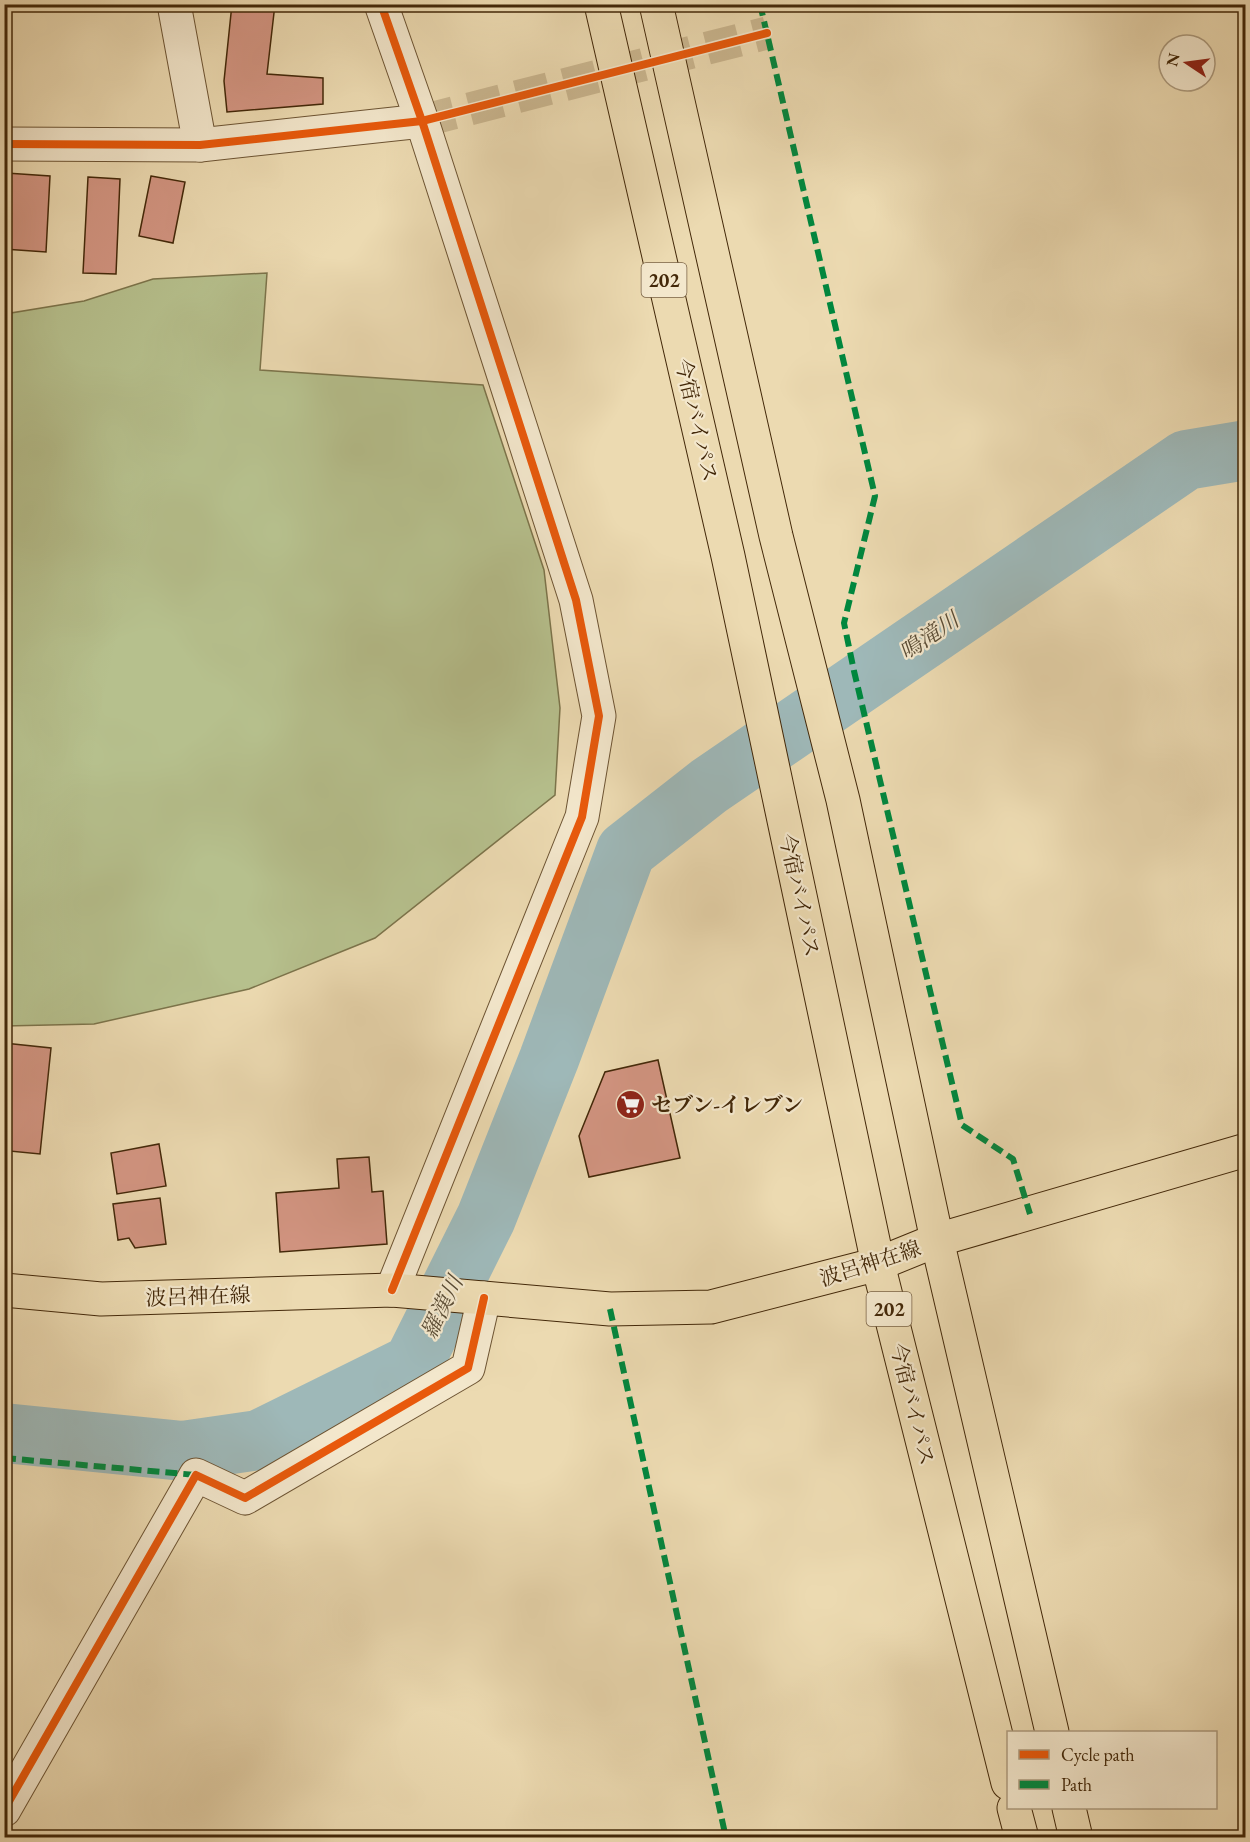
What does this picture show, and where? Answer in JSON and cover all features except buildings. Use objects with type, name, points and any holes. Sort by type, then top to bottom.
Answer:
[{"type":"main road","name":"今宿バイパス","points":[[601,4],[728,556],[878,1264],[1007,1779]]},
{"type":"main road","name":"202","points":[[656,4],[776,536],[843,800],[937,1240],[1052,1731]]},
{"type":"main road","name":"波呂神在線","points":[[4,1290],[101,1299],[392,1290],[610,1309],[711,1307],[878,1264],[937,1240],[1245,1150]]},
{"type":"main road","points":[[1014,1809],[1022,1838]]},
{"type":"main road","points":[[1069,1809],[1076,1838]]},
{"type":"street","points":[[174,4],[200,145]]},
{"type":"street","points":[[381,4],[422,121],[576,600],[599,716],[582,817],[392,1290]]},
{"type":"street","points":[[4,144],[200,145],[422,121]]},
{"type":"street","points":[[4,1810],[196,1475],[245,1498],[468,1368],[484,1298]]},
{"type":"green space","points":[[267,273],[260,370],[483,385],[544,570],[560,708],[555,795],[375,938],[249,989],[94,1024],[5,1026],[5,314],[84,301],[153,279]]},
{"type":"waterway","name":"羅漢川","points":[[4,1433],[183,1451],[259,1440],[413,1364],[486,1218],[549,1059],[626,851],[709,786],[1186,460],[1246,450]]},
{"type":"tunnel","points":[[422,121],[767,33]]},
{"type":"marked path","points":[[760,4],[875,496],[844,623],[854,671],[962,1125],[1013,1159],[1030,1214]]},
{"type":"marked path","points":[[610,1309],[726,1838]]},
{"type":"marked path","points":[[4,1458],[196,1475]]},
{"type":"cycle path","points":[[381,4],[422,121],[576,600],[599,716],[582,817],[392,1290]]},
{"type":"cycle path","points":[[4,144],[200,145],[422,121],[767,33]]},
{"type":"cycle path","points":[[4,1810],[196,1475],[245,1498],[468,1368],[484,1298]]},
{"type":"place","name":"セブン-イレブン","points":[[630,1104]]},
{"type":"water label","name":"鳴滝川","points":[[929,636]]}]
